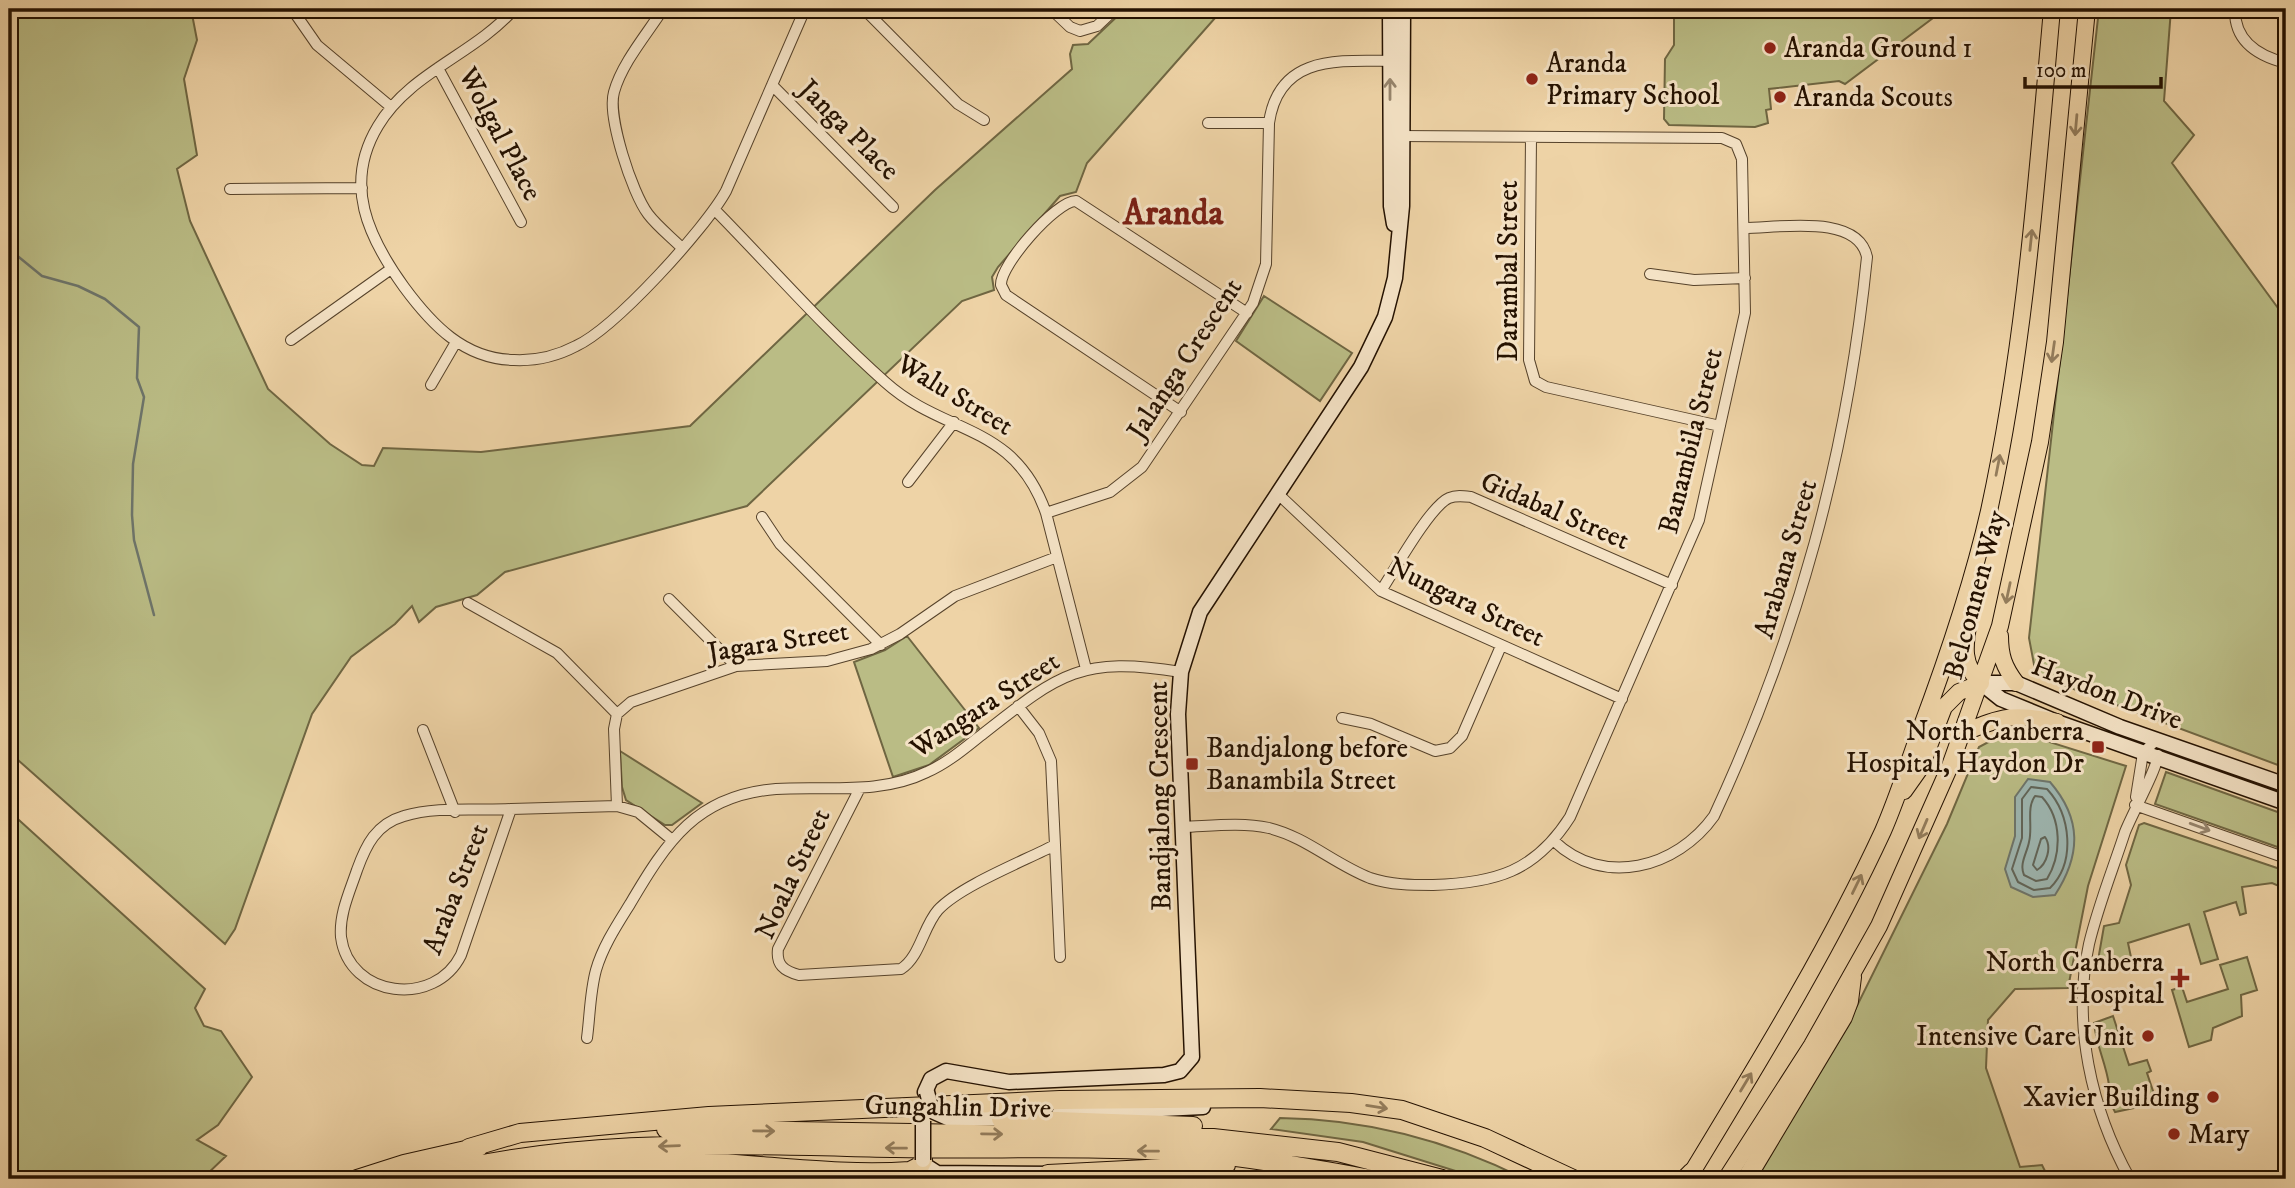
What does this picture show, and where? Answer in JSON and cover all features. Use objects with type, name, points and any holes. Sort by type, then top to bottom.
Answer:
[{"type":"highway","points":[[1746,1179],[1843,1017],[1849,1001],[1852,977]]},
{"type":"highway","points":[[357,1179],[520,1133],[709,1116],[1060,1100],[1309,1100],[1402,1111],[1445,1123],[1555,1175],[1573,1179]]},
{"type":"highway","points":[[1001,1119],[1187,1126],[1304,1139],[1338,1152]]},
{"type":"highway","name":"Gungahlin Drive","points":[[469,1149],[568,1133],[655,1129],[1177,1137],[1251,1140],[1338,1152],[1442,1179]]},
{"type":"highway","name":"Gungahlin Drive","points":[[417,1179],[474,1165],[539,1154],[686,1146],[1163,1152],[1282,1164],[1371,1179]]},
{"type":"highway","points":[[477,1179],[589,1164],[718,1162],[846,1172],[910,1171],[918,1167],[923,1160]]},
{"type":"highway","points":[[718,1162],[819,1176],[898,1179]]},
{"type":"highway","points":[[1048,1174],[1282,1164]]},
{"type":"main road","name":"Belconnen Way","points":[[1688,1177],[1793,1006],[1840,920],[1891,810],[1971,582],[1998,463],[2019,338],[2032,237],[2052,9]]},
{"type":"main road","name":"Belconnen Way","points":[[1726,1179],[1852,977],[1892,899],[1963,733],[2000,626],[2040,442],[2054,342],[2087,9]]},
{"type":"main road","points":[[1891,810],[1921,767],[1944,707],[1959,692],[1981,683],[1973,676],[1966,659],[1964,642],[1971,582]]},
{"type":"main road","points":[[2000,626],[2000,653],[2016,684]]},
{"type":"main road","points":[[1963,733],[1997,718],[2016,715],[2057,722]]},
{"type":"street","points":[[292,9],[317,45],[391,107]]},
{"type":"street","points":[[514,9],[491,31],[438,68],[391,107],[368,146],[362,188],[370,231],[391,269],[425,315],[456,342],[493,358],[514,360],[546,357],[577,346],[611,321],[715,210],[805,9]]},
{"type":"street","points":[[663,9],[621,75],[611,106],[613,121],[640,202],[682,248]]},
{"type":"street","points":[[864,9],[958,104],[984,120]]},
{"type":"street","points":[[1051,9],[1069,27],[1080,31],[1097,26],[1115,9]]},
{"type":"street","name":"Bandjalong Crescent","points":[[1390,9],[1397,61]]},
{"type":"street","name":"Bandjalong Crescent","points":[[923,1160],[926,1090],[933,1077],[946,1071],[1009,1082],[1164,1075],[1177,1073],[1186,1067],[1193,1048],[1178,714],[1181,672],[1200,612],[1375,343],[1389,304],[1397,237],[1391,206],[1397,136],[1397,61],[1403,9]]},
{"type":"street","points":[[2235,9],[2235,17],[2245,43],[2264,57],[2286,62]]},
{"type":"street","name":"Jalanga Crescent","points":[[1046,513],[1091,501],[1127,481],[1142,467],[1247,313],[1266,264],[1269,123],[1276,97],[1301,71],[1332,61],[1397,61]]},
{"type":"street","name":"Wolgal Place","points":[[438,68],[521,222]]},
{"type":"street","name":"Janga Place","points":[[772,85],[893,207]]},
{"type":"street","points":[[1208,123],[1269,123]]},
{"type":"street","name":"Banambila Street","points":[[1183,827],[1236,825],[1268,828],[1296,837],[1369,877],[1409,886],[1464,884],[1495,879],[1523,866],[1554,841],[1570,817],[1699,520],[1745,313],[1742,152],[1729,140],[1397,136]]},
{"type":"street","name":"Darambal Street","points":[[1531,137],[1529,360],[1535,381],[1546,387],[1720,426]]},
{"type":"street","points":[[230,189],[362,188]]},
{"type":"street","points":[[1181,412],[1006,295],[1001,285],[1005,266],[1057,208],[1076,201],[1247,313]]},
{"type":"street","name":"Walu Street","points":[[715,210],[883,380],[909,401],[997,444],[1014,459],[1034,484],[1046,513],[1086,669]]},
{"type":"street","name":"Arabana Street","points":[[1554,841],[1575,857],[1591,864],[1628,867],[1647,864],[1674,854],[1703,831],[1729,784],[1764,701],[1802,593],[1832,483],[1848,410],[1867,257],[1860,239],[1840,228],[1744,228]]},
{"type":"street","points":[[291,340],[391,269]]},
{"type":"street","points":[[1650,274],[1694,280],[1745,278]]},
{"type":"street","points":[[431,385],[456,342]]},
{"type":"street","points":[[908,482],[954,422]]},
{"type":"street","name":"Nungara Street","points":[[1277,493],[1381,591],[1622,699]]},
{"type":"street","name":"Gidabal Street","points":[[1381,591],[1434,510],[1448,498],[1457,496],[1479,500],[1672,585]]},
{"type":"street","points":[[762,516],[780,544],[881,645]]},
{"type":"street","name":"Jagara Street","points":[[617,714],[631,702],[736,666],[827,661],[881,645],[955,596],[1057,557]]},
{"type":"street","points":[[669,600],[736,666]]},
{"type":"street","points":[[468,603],[549,648],[617,714],[614,729],[617,806]]},
{"type":"street","points":[[1342,718],[1371,724],[1435,751],[1450,748],[1462,736],[1501,646]]},
{"type":"street","name":"Wangara Street","points":[[587,1038],[591,995],[599,960],[655,861],[671,839],[704,811],[734,797],[778,789],[886,786],[926,773],[1048,684],[1086,669],[1125,665],[1181,672]]},
{"type":"street","name":"Haydon Drive","points":[[1981,683],[2016,684],[2052,701],[2156,740],[2286,785]]},
{"type":"street","name":"Haydon Drive","points":[[1981,683],[1994,695],[2057,722],[2286,803]]},
{"type":"street","points":[[1018,706],[1039,733],[1051,761],[1060,957]]},
{"type":"street","points":[[422,730],[455,811]]},
{"type":"street","points":[[2135,804],[2143,753],[2156,740]]},
{"type":"street","points":[[2130,1179],[2105,1127],[2093,1087],[2085,1039],[2083,987],[2095,922],[2135,804],[2158,759],[2156,740]]},
{"type":"street","name":"Noala Street","points":[[860,788],[778,948],[778,960],[787,972],[799,975],[901,969],[909,962],[929,923],[945,903],[1055,845]]},
{"type":"street","points":[[2135,804],[2286,858]]},
{"type":"street","name":"Araba Street","points":[[511,809],[458,961],[450,972],[432,984],[404,991],[383,988],[355,968],[341,940],[344,908],[364,849],[377,831],[403,816],[455,811],[511,809],[617,806],[638,813],[671,839]]},
{"type":"street","points":[[926,1115],[950,1119],[1001,1119],[1272,1105],[1309,1100]]},
{"type":"street","points":[[923,1160],[926,1166],[937,1173],[1226,1179]]},
{"type":"green space","points":[[9,9],[191,9],[197,40],[184,79],[197,155],[177,169],[190,221],[268,389],[330,444],[362,465],[374,466],[383,448],[481,452],[690,426],[935,190],[1072,69],[1070,54],[1073,45],[1088,44],[1125,9],[1223,9],[1087,163],[1076,192],[1060,196],[998,267],[992,277],[994,290],[962,301],[747,506],[505,572],[477,595],[436,607],[419,622],[412,606],[395,624],[351,657],[312,714],[235,929],[225,944],[9,752]]},
{"type":"green space","points":[[1674,9],[1945,9],[1845,84],[1839,81],[1769,89],[1771,109],[1766,110],[1768,123],[1755,127],[1669,125],[1664,119],[1665,59],[1674,45]]},
{"type":"green space","points":[[2099,9],[2171,9],[2164,101],[2194,135],[2172,163],[2286,319],[2286,768],[2036,675],[2029,638]]},
{"type":"green space","points":[[1264,296],[1352,353],[1320,401],[1236,341]]},
{"type":"green space","points":[[907,636],[979,728],[929,765],[893,777],[854,662],[885,650]]},
{"type":"green space","points":[[2011,730],[2126,766],[2088,886],[2068,988],[2015,989],[1988,1020],[1986,1068],[2020,1167],[2042,1165],[2049,1179],[1753,1179],[1850,1020],[1947,824],[1979,747]]},
{"type":"green space","points":[[620,751],[702,803],[672,825],[665,825],[626,800],[622,787]]},
{"type":"green space","points":[[2166,772],[2286,815],[2286,850],[2155,804]]},
{"type":"green space","points":[[9,811],[205,989],[195,1008],[204,1026],[221,1031],[252,1077],[218,1125],[197,1140],[226,1156],[202,1179],[9,1179]]},
{"type":"green space","points":[[2144,823],[2286,871],[2286,889],[2272,883],[2242,887],[2246,913],[2240,915],[2236,902],[2204,912],[2218,959],[2201,964],[2189,924],[2128,943],[2132,962],[2097,966],[2104,926],[2119,923],[2131,885],[2126,865],[2139,825]]},
{"type":"green space","points":[[2247,957],[2257,990],[2241,995],[2242,1016],[2213,1028],[2211,1040],[2189,1047],[2172,990],[2182,987],[2187,1002],[2228,989],[2220,965]]},
{"type":"green space","points":[[2113,1016],[2129,1065],[2147,1060],[2151,1071],[2147,1073],[2157,1103],[2115,1112],[2094,1023]]},
{"type":"green space","points":[[1280,1118],[1344,1122],[1406,1134],[1466,1153],[1525,1179],[1481,1179],[1363,1142],[1271,1129]]},
{"type":"water","points":[[2028,779],[2050,782],[2073,823],[2070,866],[2055,895],[2033,897],[2011,887],[2005,869],[2015,836],[2015,797]]},
{"type":"waterway","points":[[9,249],[42,276],[78,286],[105,299],[139,327],[137,378],[144,397],[133,464],[132,515],[134,540],[154,615]]},
{"type":"place","name":"Aranda Ground 1","points":[[1770,48]]},
{"type":"place","name":"Aranda Primary School","points":[[1532,79]]},
{"type":"place","name":"Aranda Scouts","points":[[1780,97]]},
{"type":"place","name":"North Canberra Hospital, Haydon Dr","points":[[2098,747]]},
{"type":"place","name":"Bandjalong before Banambila Street","points":[[1192,764]]},
{"type":"place","name":"North Canberra Hospital","points":[[2180,978]]},
{"type":"place","name":"Intensive Care Unit","points":[[2148,1036]]},
{"type":"place","name":"Xavier Building","points":[[2213,1097]]},
{"type":"place","name":"Mary","points":[[2174,1134]]},
{"type":"district","name":"Aranda","points":[[1173,214]]}]
